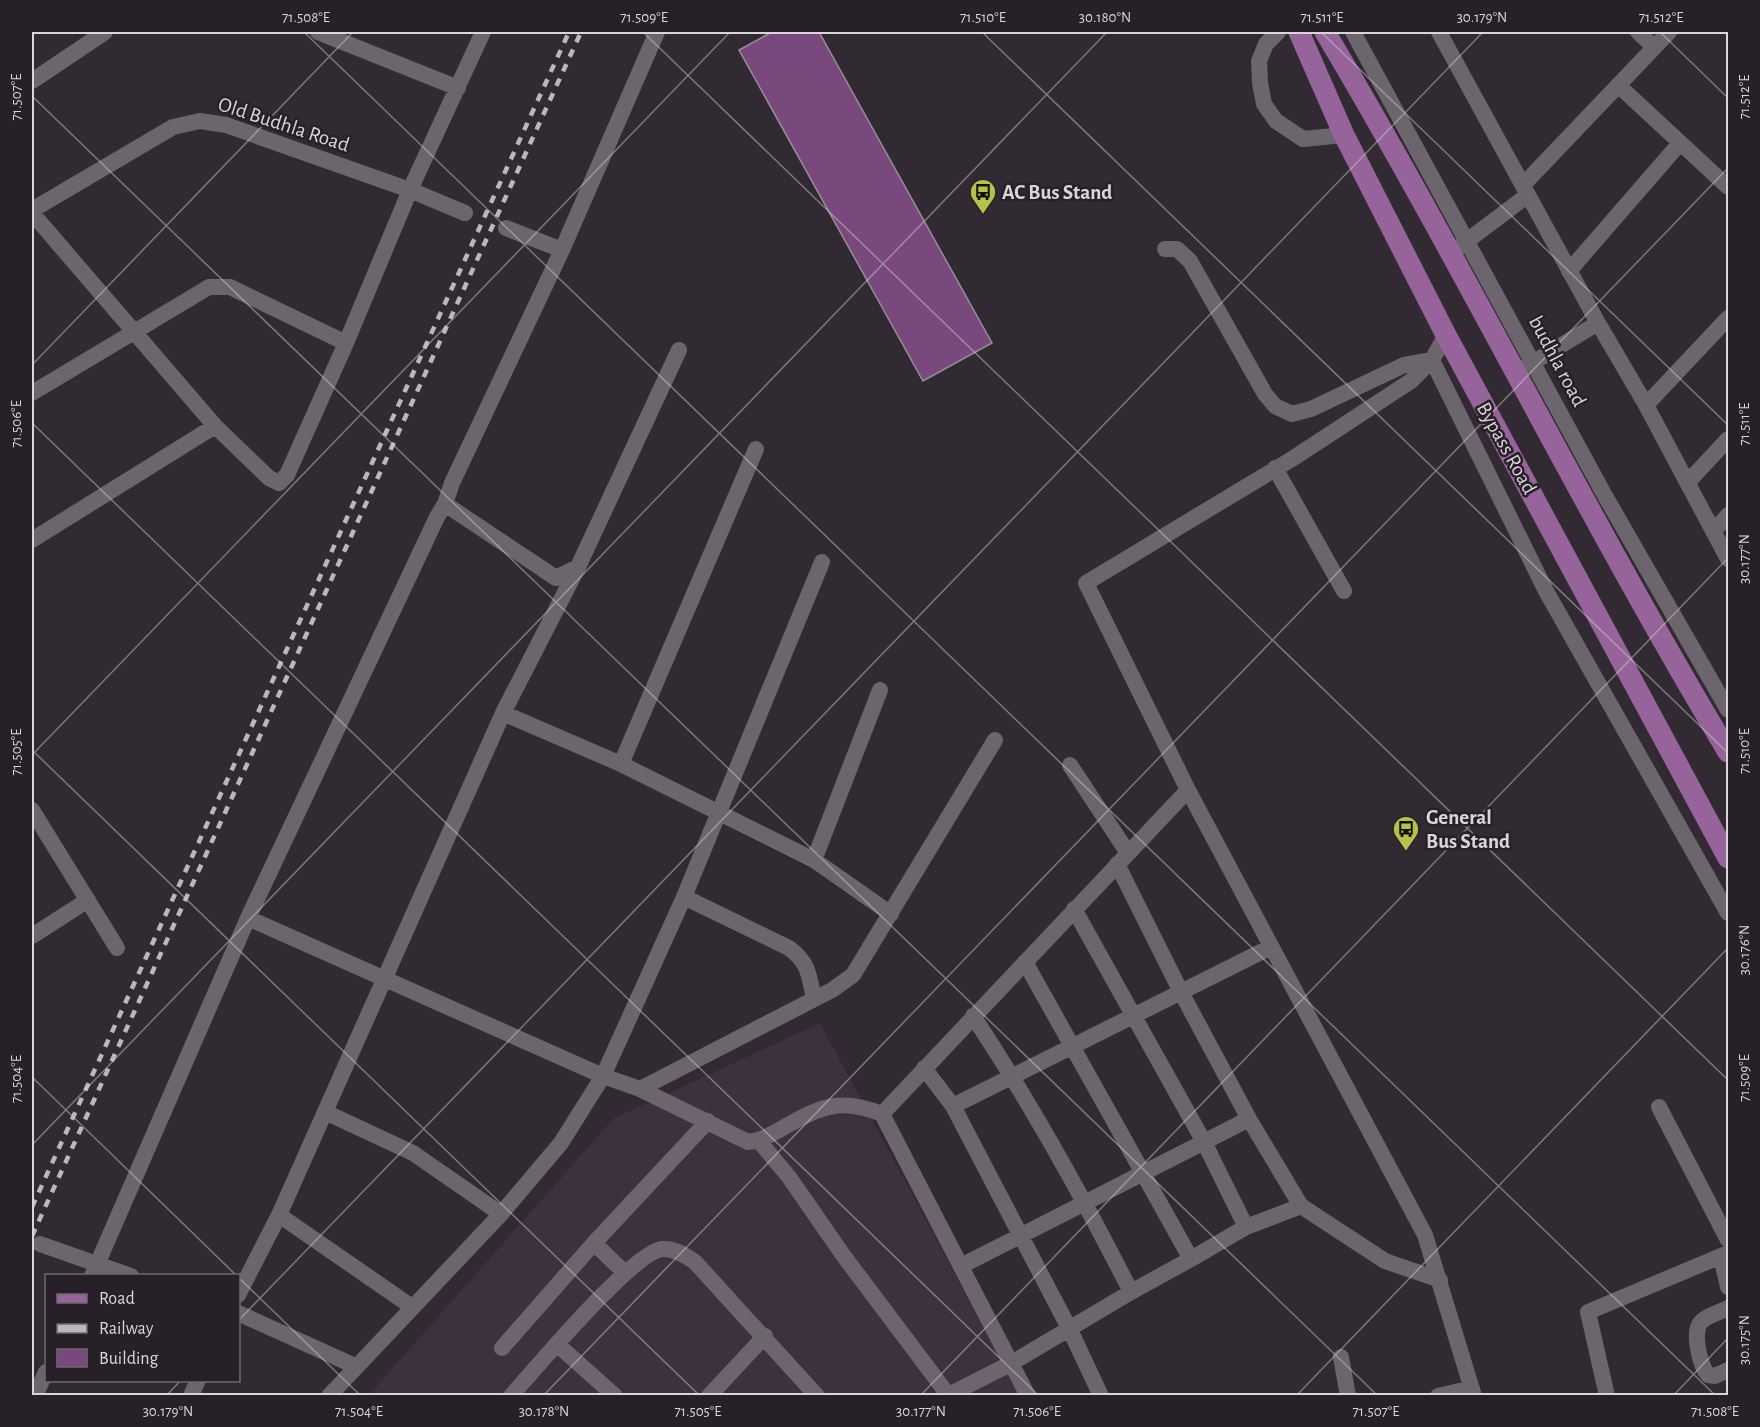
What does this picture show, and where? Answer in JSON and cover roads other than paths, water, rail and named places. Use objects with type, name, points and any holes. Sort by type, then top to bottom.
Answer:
[{"type":"main road","name":"Bypass Road","points":[[1299,32],[1344,135],[1446,335],[1728,858]]},
{"type":"main road","points":[[1325,32],[1368,103],[1451,254],[1525,368],[1549,436],[1728,752]]},
{"type":"street","points":[[32,81],[105,32]]},
{"type":"street","points":[[318,32],[458,88]]},
{"type":"street","points":[[32,211],[215,426],[269,478],[275,482],[282,481],[287,475],[346,343],[410,190],[483,32]]},
{"type":"street","points":[[95,1270],[248,918],[436,517],[445,504],[452,483],[561,250],[657,32]]},
{"type":"street","points":[[1278,32],[1266,44],[1258,61],[1264,104],[1276,121],[1303,139],[1344,135]]},
{"type":"street","name":"budhla road","points":[[1353,32],[1467,240],[1525,368],[1604,494],[1728,708]]},
{"type":"street","points":[[1439,32],[1569,271],[1646,405],[1728,559]]},
{"type":"street","points":[[1638,32],[1654,47]]},
{"type":"street","points":[[1451,254],[1525,190],[1618,85],[1669,32]]},
{"type":"street","points":[[1618,85],[1728,187]]},
{"type":"street","name":"Old Budhla Road","points":[[32,211],[173,127],[200,121],[226,125],[410,190],[465,213]]},
{"type":"street","points":[[1569,271],[1680,143]]},
{"type":"street","points":[[506,228],[561,250]]},
{"type":"street","points":[[1165,249],[1177,249],[1190,261],[1265,394],[1275,406],[1292,414],[1311,409],[1404,365],[1432,360]]},
{"type":"street","points":[[32,393],[209,287],[230,287],[346,343]]},
{"type":"street","points":[[1646,405],[1728,318]]},
{"type":"street","points":[[1525,368],[1598,323]]},
{"type":"street","points":[[1438,1395],[1473,1392],[1425,1235],[1188,790],[1086,583],[1275,468],[1411,381],[1432,360],[1446,335]]},
{"type":"street","points":[[240,1291],[279,1215],[503,713],[578,567],[679,350]]},
{"type":"street","points":[[1432,360],[1546,591],[1728,913]]},
{"type":"street","points":[[32,540],[215,426]]},
{"type":"street","points":[[1688,482],[1728,439]]},
{"type":"street","points":[[621,764],[756,449]]},
{"type":"street","points":[[1275,468],[1344,591]]},
{"type":"street","points":[[445,504],[556,578],[578,567]]},
{"type":"street","points":[[1714,531],[1728,515]]},
{"type":"street","points":[[329,1395],[501,1214],[561,1143],[603,1076],[684,897],[822,562]]},
{"type":"street","points":[[814,860],[880,690]]},
{"type":"street","points":[[1707,716],[1728,708]]},
{"type":"street","points":[[503,713],[621,764],[814,860],[891,914]]},
{"type":"street","points":[[640,1089],[832,990],[853,975],[995,740]]},
{"type":"street","points":[[1070,765],[1122,858],[1181,992],[1249,1119],[1301,1206],[1385,1261],[1440,1280]]},
{"type":"street","points":[[882,1114],[1188,790]]},
{"type":"street","points":[[32,810],[117,948]]},
{"type":"street","points":[[684,897],[789,948],[799,956],[809,973],[814,999]]},
{"type":"street","points":[[32,936],[88,900]]},
{"type":"street","points":[[1074,909],[1204,1142],[1246,1227]]},
{"type":"street","points":[[248,918],[603,1076],[640,1089],[748,1142],[759,1141],[814,1110],[830,1106],[847,1104],[882,1114],[1028,1395]]},
{"type":"street","points":[[953,1106],[1271,947]]},
{"type":"street","points":[[1024,962],[1191,1259]]},
{"type":"street","points":[[973,1016],[1013,1076],[1086,1203],[1131,1292]]},
{"type":"street","points":[[924,1068],[953,1106],[1070,1330],[1101,1395]]},
{"type":"street","points":[[1659,1107],[1728,1240]]},
{"type":"street","points":[[325,1112],[413,1153],[501,1214]]},
{"type":"street","points":[[961,1266],[1249,1119]]},
{"type":"street","points":[[502,1348],[594,1243],[708,1121]]},
{"type":"street","points":[[759,1141],[789,1178],[843,1255],[948,1395],[1010,1364],[1246,1227],[1301,1206]]},
{"type":"street","points":[[279,1215],[412,1307]]},
{"type":"street","points":[[594,1243],[624,1272]]},
{"type":"street","points":[[40,1244],[95,1270],[123,1274]]},
{"type":"street","points":[[511,1395],[624,1272],[650,1253],[674,1250],[695,1262],[818,1395]]},
{"type":"street","points":[[1607,1395],[1588,1312],[1725,1255],[1728,1287]]},
{"type":"street","points":[[1728,1308],[1702,1321],[1697,1337],[1703,1369],[1708,1375],[1715,1376],[1728,1370]]},
{"type":"street","points":[[240,1314],[355,1366]]},
{"type":"street","points":[[710,1395],[765,1336]]},
{"type":"street","points":[[558,1345],[615,1395]]},
{"type":"street","points":[[1341,1357],[1348,1395]]},
{"type":"street","points":[[35,1395],[45,1373]]},
{"type":"railway","points":[[32,1207],[569,32]]},
{"type":"railway","points":[[32,1236],[581,32]]},
{"type":"place","name":"AC Bus Stand","points":[[983,215]]},
{"type":"place","name":"General Bus Stand","points":[[1406,852]]}]
